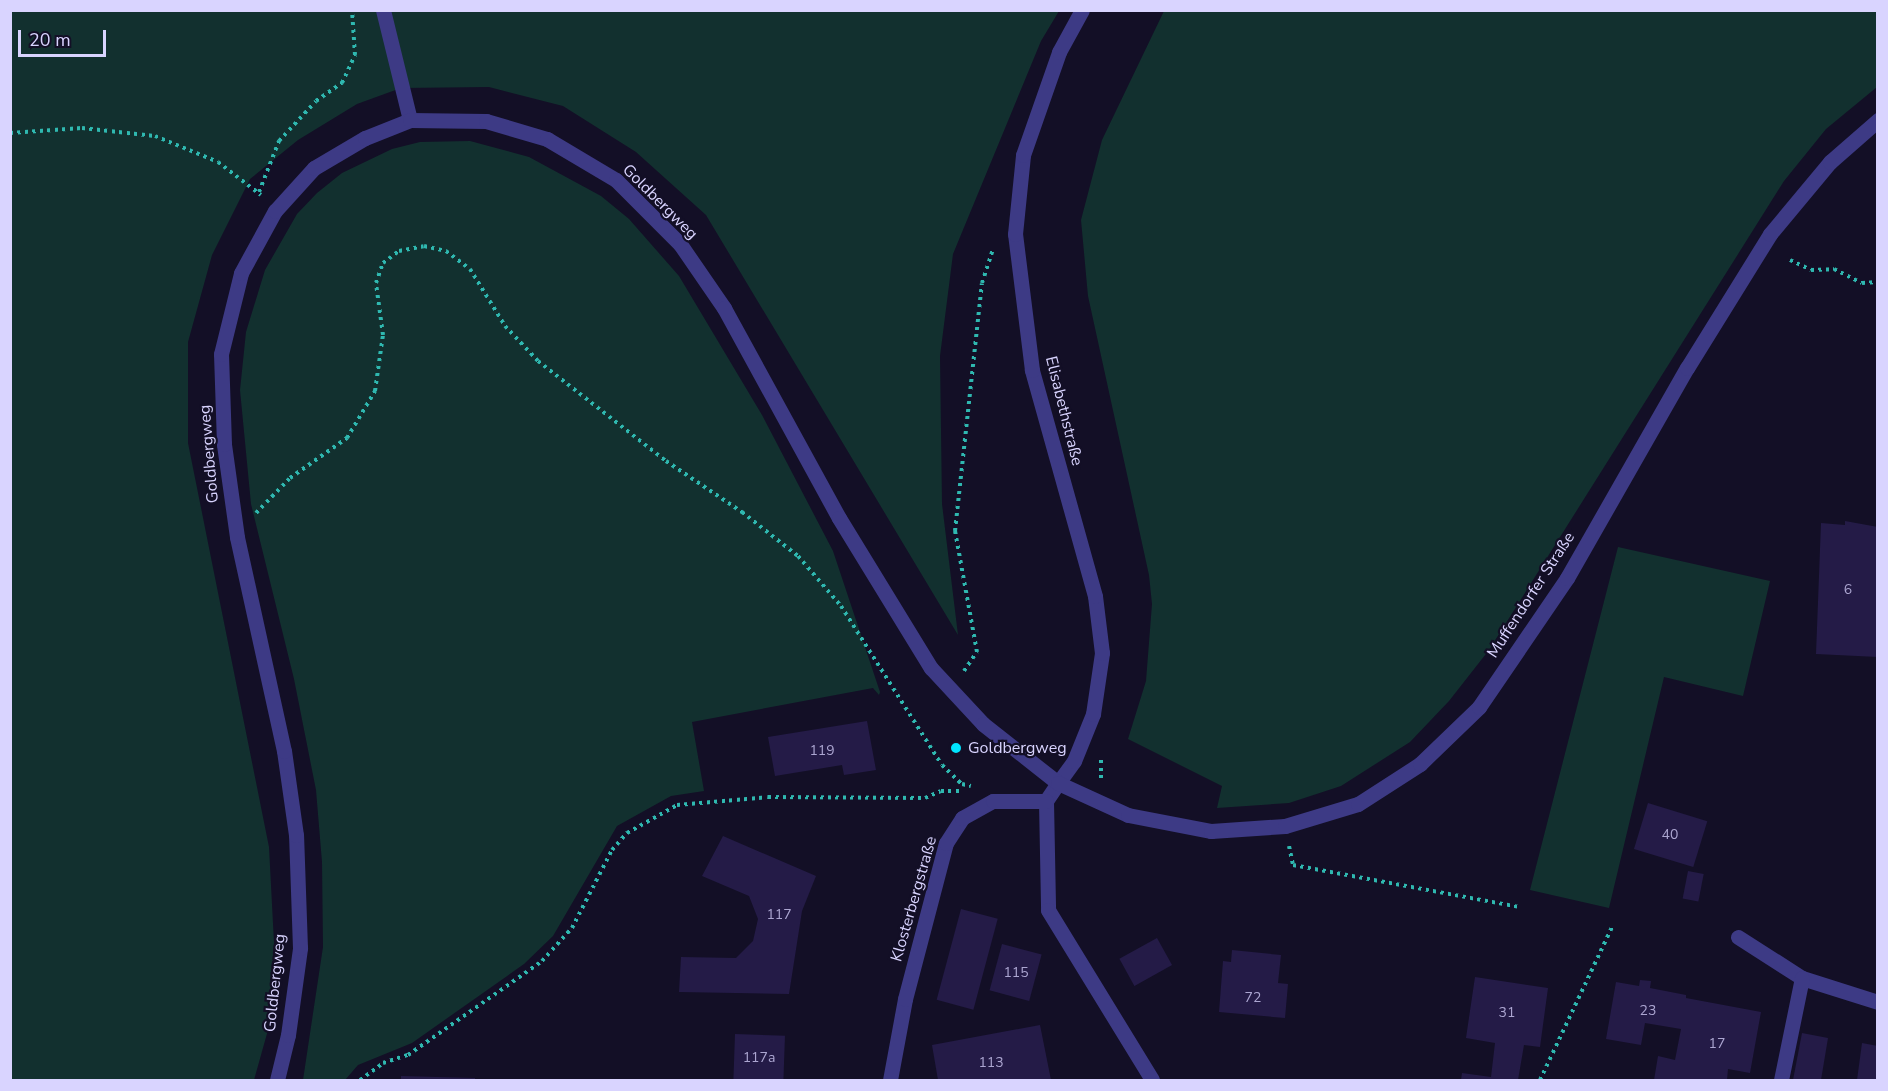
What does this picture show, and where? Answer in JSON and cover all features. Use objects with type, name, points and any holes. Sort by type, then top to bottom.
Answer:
[{"type":"street","points":[[383,10],[410,120]]},
{"type":"street","name":"Elisabethstraße","points":[[1058,783],[1074,761],[1093,714],[1102,653],[1095,596],[1032,370],[1015,234],[1023,155],[1059,52],[1082,10]]},
{"type":"street","name":"Goldbergweg","points":[[277,1080],[288,1035],[300,948],[296,835],[284,752],[237,537],[224,444],[221,354],[241,273],[275,211],[314,168],[365,138],[410,120],[486,122],[547,140],[616,180],[680,244],[724,308],[839,518],[931,668],[983,724],[1058,783]]},
{"type":"street","name":"Muffendorfer Straße","points":[[1058,783],[1128,815],[1211,831],[1285,826],[1358,804],[1420,764],[1479,707],[1567,578],[1687,368],[1770,234],[1830,162],[1878,120]]},
{"type":"street","points":[[1058,783],[1046,801],[1048,910],[1152,1080]]},
{"type":"street","name":"Klosterbergstraße","points":[[890,1080],[905,999],[946,843],[962,818],[993,801],[1046,801]]},
{"type":"street","points":[[1738,937],[1802,978],[1878,1002]]},
{"type":"street","points":[[1781,1080],[1802,978]]},
{"type":"path","points":[[253,203],[279,141],[316,101],[342,83],[355,55],[356,26],[352,10]]},
{"type":"path","points":[[10,133],[82,128],[155,136],[218,162],[259,192],[275,211]]},
{"type":"path","points":[[259,192],[275,176]]},
{"type":"path","points":[[963,672],[977,652],[955,531],[982,283],[998,234],[1015,234]]},
{"type":"path","points":[[237,537],[290,478],[347,438],[375,391],[383,334],[376,283],[383,263],[399,251],[424,246],[446,251],[470,269],[505,326],[538,361],[666,461],[742,512],[798,556],[841,606],[942,765],[962,784],[974,787]]},
{"type":"path","points":[[1790,260],[1811,270],[1834,269],[1862,283],[1878,282]]},
{"type":"path","points":[[957,662],[970,679]]},
{"type":"path","points":[[1102,748],[1103,804]]},
{"type":"path","points":[[360,1080],[383,1063],[408,1055],[542,960],[572,928],[612,850],[627,833],[676,805],[768,797],[926,798],[941,791],[965,792],[993,801]]},
{"type":"path","points":[[1285,826],[1293,865],[1520,908]]},
{"type":"path","points":[[1540,1080],[1613,925]]},
{"type":"green space","points":[[10,11],[1059,11],[1041,41],[953,254],[940,356],[942,504],[958,635],[706,215],[636,152],[563,106],[489,87],[401,88],[357,104],[298,140],[250,179],[212,255],[188,342],[188,443],[269,847],[274,943],[268,1030],[254,1080],[11,1080]]},
{"type":"green space","points":[[1164,11],[1877,11],[1877,87],[1826,129],[1784,181],[1489,650],[1449,701],[1410,742],[1341,786],[1289,803],[1217,808],[1222,786],[1128,739],[1146,681],[1152,604],[1149,575],[1088,296],[1081,220],[1102,140]]},
{"type":"green space","points":[[470,141],[529,157],[601,196],[629,219],[679,276],[762,415],[833,551],[880,692],[879,695],[873,688],[692,722],[704,791],[671,796],[617,826],[553,936],[524,964],[412,1043],[358,1065],[345,1080],[303,1080],[323,947],[322,862],[316,790],[294,679],[251,504],[240,390],[246,332],[265,270],[297,214],[317,193],[342,173],[392,149],[420,142]]},
{"type":"green space","points":[[1618,547],[1770,581],[1743,696],[1664,677],[1609,908],[1530,890]]},
{"type":"building","points":[[1845,521],[1878,527],[1878,657],[1816,654],[1821,523],[1845,525]]},
{"type":"building","points":[[867,721],[876,770],[844,775],[842,765],[775,776],[768,737]]},
{"type":"building","points":[[1648,803],[1707,821],[1693,867],[1634,849]]},
{"type":"building","points":[[723,836],[816,876],[802,911],[789,994],[679,992],[681,957],[736,958],[753,941],[758,919],[749,896],[702,876]]},
{"type":"building","points":[[1688,871],[1704,874],[1698,902],[1683,898]]},
{"type":"building","points":[[961,909],[998,919],[973,1010],[937,1000]]},
{"type":"building","points":[[1157,938],[1172,965],[1134,986],[1119,959]]},
{"type":"building","points":[[1002,944],[1042,955],[1029,1001],[990,990]]},
{"type":"building","points":[[1232,950],[1281,955],[1278,983],[1288,984],[1285,1018],[1219,1012],[1223,961],[1231,962]]},
{"type":"building","points":[[1475,977],[1548,988],[1540,1047],[1524,1045],[1518,1080],[1461,1080],[1462,1073],[1491,1077],[1495,1043],[1466,1038]]},
{"type":"building","points":[[1640,980],[1651,981],[1650,988],[1686,995],[1686,998],[1761,1012],[1750,1073],[1728,1069],[1727,1080],[1654,1080],[1658,1056],[1675,1060],[1681,1029],[1645,1023],[1641,1045],[1606,1039],[1616,982],[1639,986]]},
{"type":"building","points":[[1040,1025],[1051,1080],[938,1080],[932,1045]]},
{"type":"building","points":[[1802,1033],[1828,1038],[1821,1080],[1793,1080]]},
{"type":"building","points":[[735,1034],[785,1036],[783,1080],[733,1080]]},
{"type":"building","points":[[1862,1043],[1878,1046],[1878,1080],[1857,1080]]},
{"type":"building","points":[[401,1076],[475,1078],[475,1080],[401,1080]]},
{"type":"place","name":"Goldbergweg","points":[[956,748]]}]
